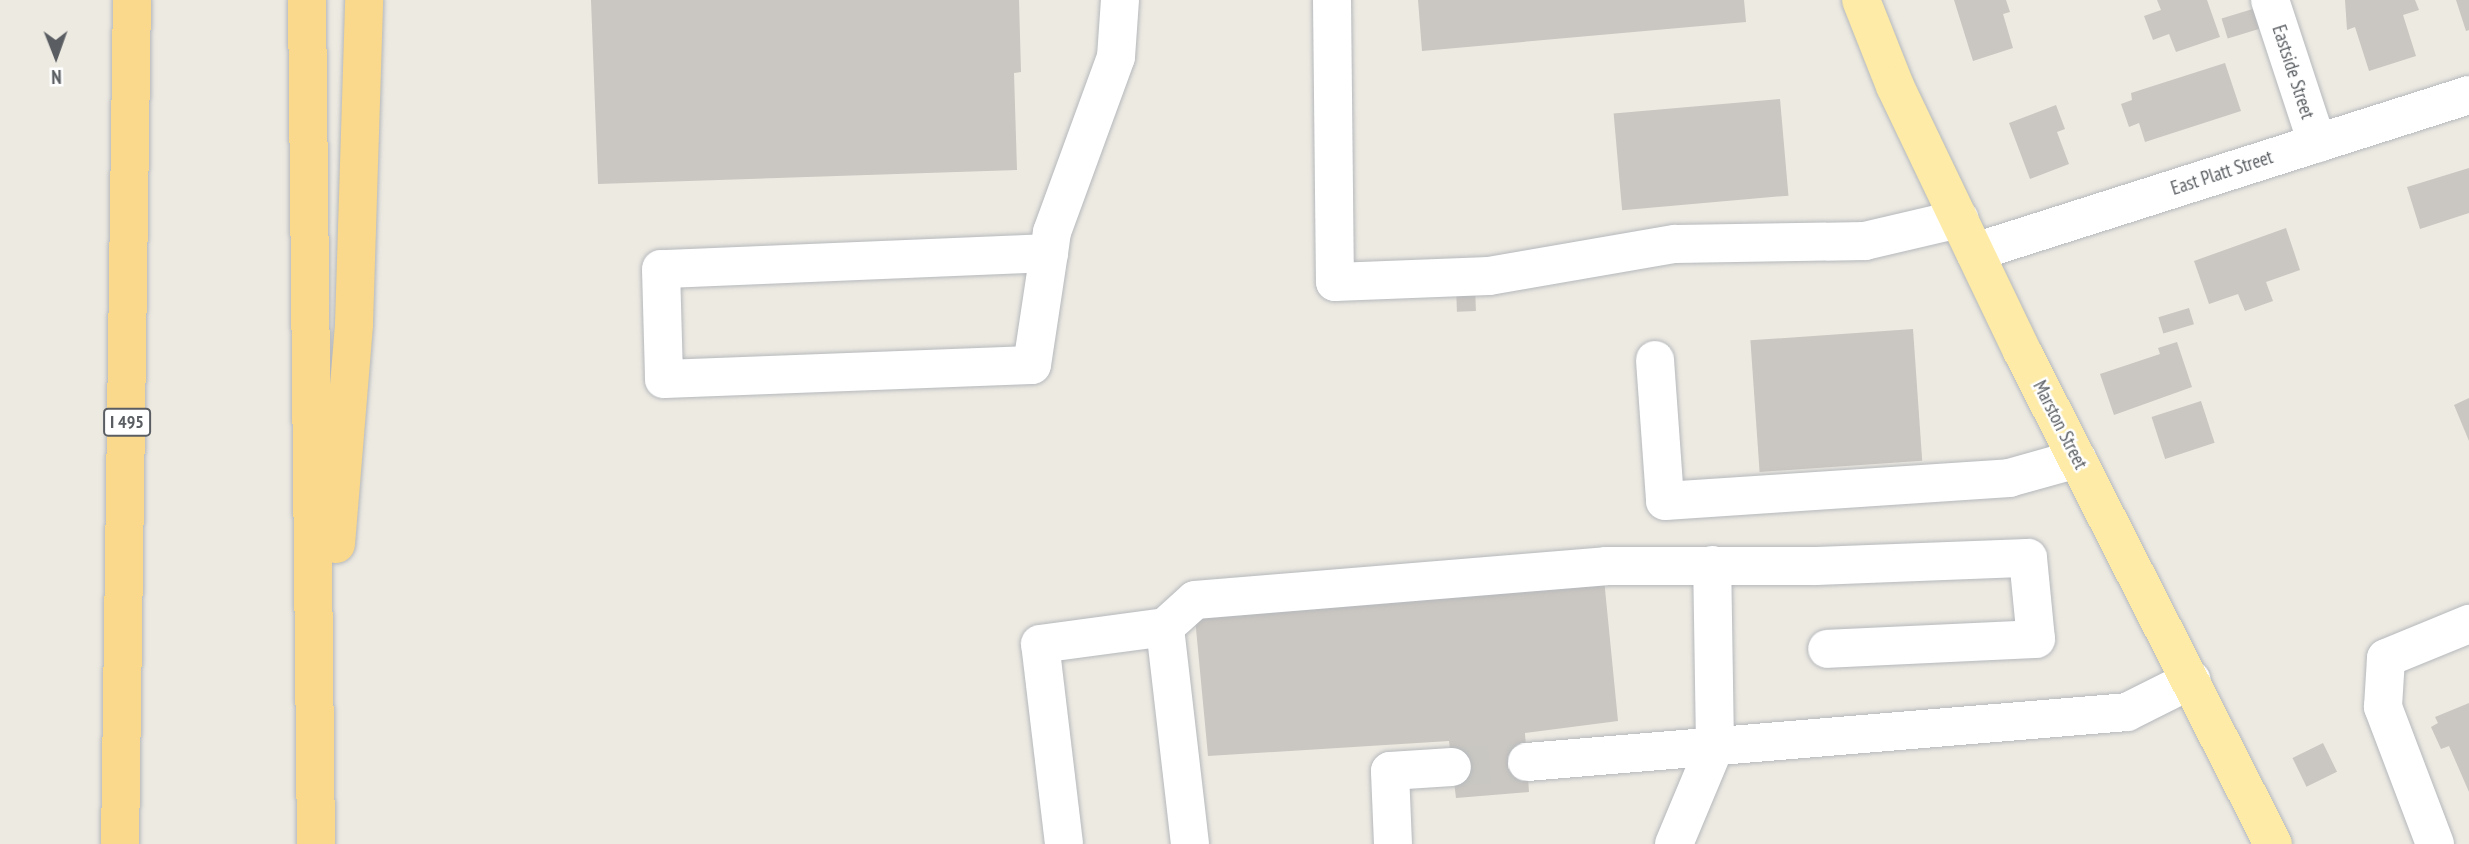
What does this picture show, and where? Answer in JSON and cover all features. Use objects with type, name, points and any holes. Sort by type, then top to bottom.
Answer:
[{"type":"highway","name":"I 495","points":[[120,844],[132,0]]},
{"type":"highway","points":[[307,0],[316,844]]},
{"type":"highway","points":[[317,783],[354,324],[364,0]]},
{"type":"main road","name":"Marston Street","points":[[1861,0],[1895,86],[1967,235],[2077,459],[2273,844]]},
{"type":"street","points":[[1049,253],[661,269],[664,379],[1032,365],[1049,253],[1052,232],[1116,57],[1119,0]]},
{"type":"street","name":"East Platt Street","points":[[1332,0],[1335,282],[1489,276],[1675,244],[1865,241],[1967,235],[2317,143],[2469,95]]},
{"type":"street","name":"Eastside Street","points":[[2270,0],[2317,143]]},
{"type":"street","points":[[1655,360],[1665,501],[2009,478],[2077,459]]},
{"type":"street","points":[[1064,844],[1040,644],[1165,627],[1195,600],[1606,566],[2028,558],[2036,639],[1828,649]]},
{"type":"street","points":[[1674,844],[1715,746],[1712,565]]},
{"type":"street","points":[[2435,844],[2382,707],[2386,658],[2469,624]]},
{"type":"street","points":[[1165,627],[1190,844]]},
{"type":"street","points":[[1527,762],[2127,712],[2190,680]]},
{"type":"street","points":[[1393,844],[1390,771],[1452,767]]},
{"type":"building","points":[[591,0],[1019,0],[1021,72],[1014,73],[1017,170],[598,184]]},
{"type":"building","points":[[1418,0],[1744,0],[1746,22],[1422,51]]},
{"type":"building","points":[[1954,0],[2006,0],[2010,12],[2003,14],[2013,48],[1973,61]]},
{"type":"building","points":[[2157,0],[2207,0],[2220,37],[2176,52],[2169,34],[2153,40],[2144,16],[2161,10]]},
{"type":"building","points":[[2345,0],[2415,0],[2419,10],[2403,15],[2416,56],[2369,71],[2355,27],[2347,30]]},
{"type":"building","points":[[2456,0],[2469,0],[2469,30],[2466,31]]},
{"type":"building","points":[[2256,8],[2262,28],[2228,39],[2222,19]]},
{"type":"building","points":[[2225,63],[2241,111],[2145,142],[2139,123],[2129,127],[2121,104],[2132,100],[2131,93]]},
{"type":"building","points":[[1780,99],[1788,196],[1622,210],[1614,114]]},
{"type":"building","points":[[2056,105],[2065,129],[2057,132],[2069,164],[2030,179],[2009,123]]},
{"type":"building","points":[[2469,168],[2469,213],[2420,229],[2407,187]]},
{"type":"building","points":[[2286,228],[2300,270],[2266,282],[2273,301],[2245,311],[2238,294],[2209,304],[2194,261]]},
{"type":"building","points":[[1475,285],[1476,311],[1457,312],[1456,286]]},
{"type":"building","points":[[2189,308],[2194,324],[2163,334],[2158,317]]},
{"type":"building","points":[[1913,329],[1922,461],[1760,472],[1750,340]]},
{"type":"building","points":[[2177,342],[2192,387],[2114,415],[2100,374],[2160,354],[2158,348]]},
{"type":"building","points":[[2469,398],[2469,441],[2454,405]]},
{"type":"building","points":[[2201,401],[2215,443],[2165,459],[2152,417]]},
{"type":"building","points":[[1604,579],[1618,721],[1525,733],[1529,792],[1456,798],[1449,741],[1208,756],[1195,618]]},
{"type":"building","points":[[2469,703],[2469,792],[2449,746],[2441,749],[2431,727],[2438,723],[2435,717]]},
{"type":"building","points":[[2323,743],[2337,772],[2306,787],[2292,758]]},
{"type":"tunnel","points":[[1452,767],[1527,762]]}]
